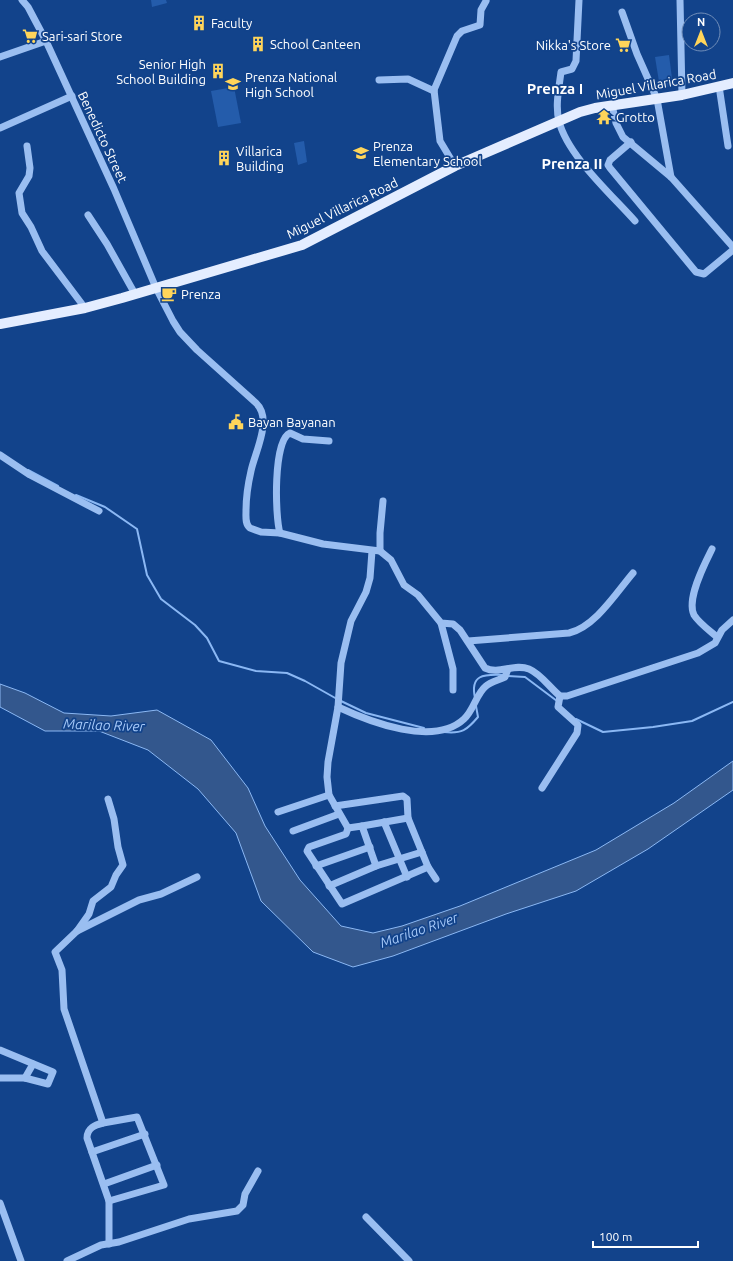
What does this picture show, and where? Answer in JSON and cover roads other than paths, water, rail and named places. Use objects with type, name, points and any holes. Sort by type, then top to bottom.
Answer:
[{"type":"main road","name":"Miguel Villarica Road","points":[[0,324],[85,308],[302,245],[454,166],[580,112],[612,105],[657,100],[733,83]]},
{"type":"street","name":"Benedicto Street","points":[[22,0],[28,7],[46,41],[72,96],[114,189],[156,288],[173,321],[185,338],[260,406],[262,414],[260,444],[251,468],[247,487],[246,521],[250,528],[261,532],[280,533],[322,544],[380,551]]},
{"type":"street","points":[[579,0],[576,61],[572,69],[561,72],[557,108],[559,122],[572,151],[635,221]]},
{"type":"street","points":[[680,0],[682,95]]},
{"type":"street","points":[[454,166],[440,141],[434,91],[457,36],[462,31],[480,25],[481,10],[486,1]]},
{"type":"street","points":[[622,12],[637,54],[657,100],[672,176]]},
{"type":"street","points":[[0,57],[46,41]]},
{"type":"street","points":[[379,80],[408,78],[434,91]]},
{"type":"street","points":[[718,86],[728,146]]},
{"type":"street","points":[[0,128],[72,96]]},
{"type":"street","points":[[612,105],[618,130],[623,137],[631,142],[672,176],[733,248],[704,274],[696,272],[610,168],[608,164],[610,160],[631,142]]},
{"type":"street","points":[[27,146],[30,168],[26,183],[19,193],[22,213],[50,265],[85,308]]},
{"type":"street","points":[[88,215],[107,244],[135,294]]},
{"type":"street","points":[[280,533],[276,518],[277,464],[284,437],[290,433],[303,438],[329,441]]},
{"type":"street","points":[[0,455],[30,475],[99,511]]},
{"type":"street","points":[[383,501],[380,551],[391,560],[404,585],[418,595],[441,623],[453,669],[453,690]]},
{"type":"street","points":[[712,549],[694,588],[693,609],[695,616],[717,637]]},
{"type":"street","points":[[348,828],[329,795],[327,777],[328,762],[338,702],[341,663],[351,621],[366,592],[370,578],[372,551]]},
{"type":"street","points":[[468,641],[569,633],[580,630],[598,614],[633,573]]},
{"type":"street","points":[[441,623],[453,624],[460,630],[485,668],[490,671],[519,667],[529,669],[560,696],[567,696],[698,653],[715,643],[717,637],[733,620]]},
{"type":"street","points":[[338,702],[357,716],[404,729],[424,732],[442,732],[465,718],[487,684],[505,677],[508,669]]},
{"type":"street","points":[[542,788],[577,734],[578,725],[558,707],[560,696]]},
{"type":"street","points":[[278,812],[329,795]]},
{"type":"street","points":[[335,806],[403,796],[407,799],[408,818],[428,867],[436,879]]},
{"type":"street","points":[[103,1123],[64,1009],[62,970],[56,952],[77,931],[89,914],[92,901],[111,887],[116,875],[123,865],[114,819],[108,799]]},
{"type":"street","points":[[293,831],[339,814]]},
{"type":"street","points":[[348,828],[408,818]]},
{"type":"street","points":[[384,822],[407,877]]},
{"type":"street","points":[[362,826],[376,866]]},
{"type":"street","points":[[348,828],[346,834],[342,836],[307,848],[307,853],[342,904],[428,867]]},
{"type":"street","points":[[316,866],[370,847]]},
{"type":"street","points":[[329,886],[376,866],[422,852]]},
{"type":"street","points":[[77,931],[139,900],[161,894],[197,876]]},
{"type":"street","points":[[0,1050],[53,1072],[48,1084],[25,1078],[0,1078]]},
{"type":"street","points":[[25,1078],[33,1064]]},
{"type":"street","points":[[109,1201],[164,1185],[137,1117],[134,1116],[96,1125],[87,1133],[87,1138],[109,1201],[109,1244]]},
{"type":"street","points":[[92,1152],[144,1134]]},
{"type":"street","points":[[104,1184],[157,1165]]},
{"type":"street","points":[[67,1261],[101,1245],[119,1242],[189,1219],[237,1211],[243,1205],[245,1194],[258,1171]]},
{"type":"street","points":[[0,1203],[22,1261]]},
{"type":"street","points":[[366,1217],[409,1261]]},
{"type":"water","name":"Marilao River","points":[[0,684],[25,693],[64,713],[111,716],[157,710],[211,740],[248,788],[265,826],[300,880],[341,926],[373,933],[402,926],[460,906],[596,850],[674,803],[733,761],[733,790],[648,849],[576,891],[506,914],[393,956],[353,967],[313,952],[261,901],[236,833],[198,789],[148,750],[99,731],[45,731],[0,707]]},
{"type":"waterway","points":[[28,470],[58,486]]},
{"type":"waterway","points":[[76,495],[105,507],[137,529],[147,575],[161,599],[195,625],[207,638],[219,661],[256,671],[287,673],[305,681],[337,699]]},
{"type":"waterway","points":[[475,698],[474,685],[476,680],[489,675],[503,675]]},
{"type":"waterway","points":[[508,676],[525,677],[557,701]]},
{"type":"waterway","points":[[341,701],[366,713],[424,728]]},
{"type":"waterway","points":[[576,719],[603,732],[653,727],[692,721],[733,702]]},
{"type":"waterway","points":[[444,732],[460,732],[471,725],[478,717],[476,706]]},
{"type":"place","name":"Faculty","points":[[199,23]]},
{"type":"place","name":"Sari-sari Store","points":[[30,36]]},
{"type":"place","name":"School Canteen","points":[[258,44]]},
{"type":"place","name":"Nikka's Store","points":[[623,45]]},
{"type":"place","name":"Senior High School Building","points":[[218,71]]},
{"type":"place","name":"Prenza National High School","points":[[233,84]]},
{"type":"place","name":"Grotto","points":[[604,117]]},
{"type":"place","name":"Prenza Elementary School","points":[[361,153]]},
{"type":"place","name":"Villarica Building","points":[[224,158]]},
{"type":"place","name":"Prenza","points":[[169,294]]},
{"type":"place","name":"Bayan Bayanan","points":[[236,422]]},
{"type":"district","name":"Prenza I","points":[[555,88]]},
{"type":"district","name":"Prenza II","points":[[572,163]]}]
